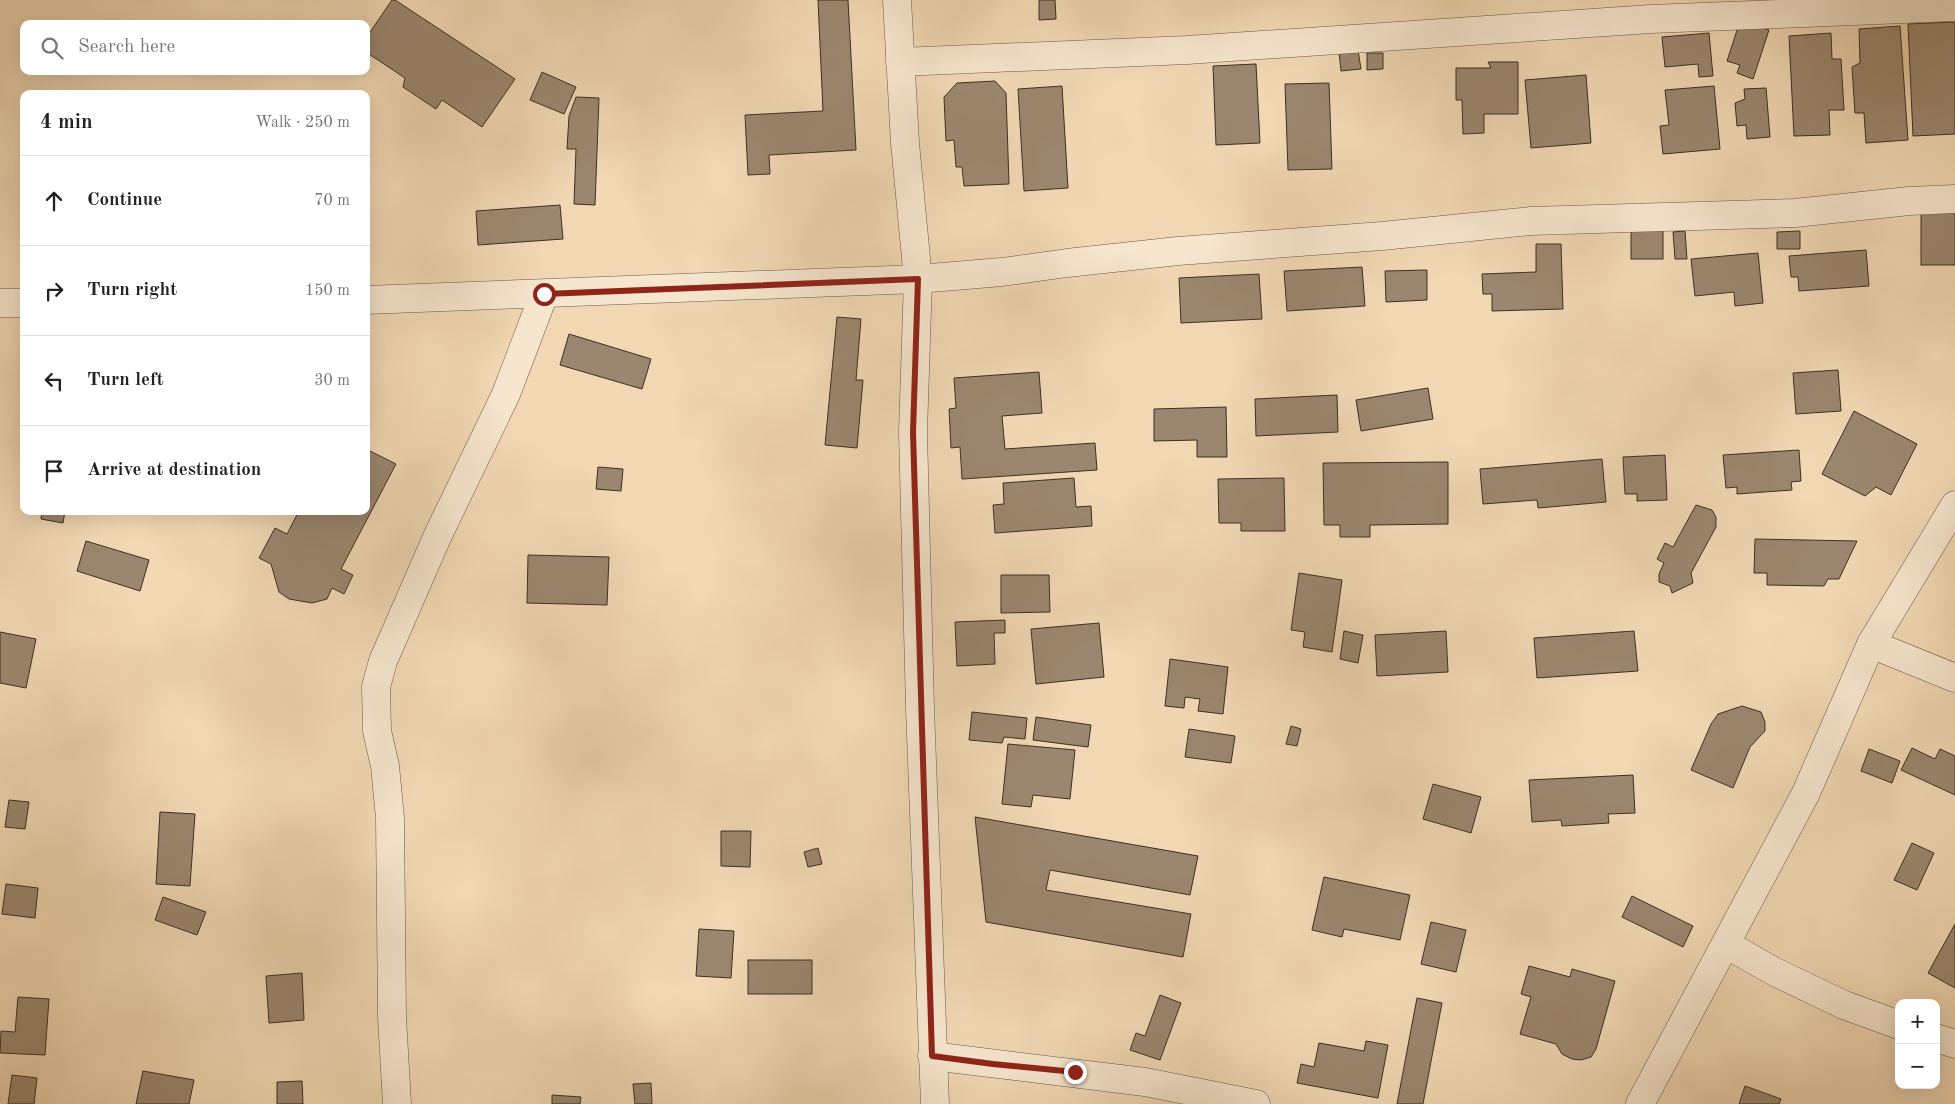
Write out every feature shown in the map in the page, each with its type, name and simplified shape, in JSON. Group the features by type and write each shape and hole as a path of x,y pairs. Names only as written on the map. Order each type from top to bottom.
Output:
{"street":[{"path":"897,0 905,142 918,279 913,432 935,1104"},
{"path":"900,62 1188,50 1650,10 1955,7"},
{"path":"370,300 918,279 1002,272 1067,262 1178,251 1382,236 1531,221 1795,213 1909,201 1955,199"},
{"path":"397,1104 391,1008 390,818 385,766 377,730 376,688 383,662 438,535 506,394 544,294"},
{"path":"0,303 20,303"},
{"path":"1640,1104 1806,793 1871,644 1955,505"},
{"path":"1871,644 1955,678"},
{"path":"1726,944 1775,972 1844,1005 1895,1024"},
{"path":"1940,1039 1955,1044"},
{"path":"932,1056 1145,1082 1256,1104"}],"building":[{"path":"392,0 395,0 515,79 482,127 442,100 436,109 403,87 405,78 370,55 370,32"},
{"path":"818,0 848,0 856,150 769,155 770,174 748,175 745,115 823,111"},
{"path":"1039,0 1055,0 1056,19 1039,20"},
{"path":"1740,21 1769,30 1753,79 1737,73 1740,65 1727,61"},
{"path":"1955,22 1955,134 1913,136 1908,24"},
{"path":"1900,26 1908,140 1866,143 1864,113 1855,113 1852,67 1860,63 1859,29"},
{"path":"1709,33 1713,76 1699,77 1698,64 1665,67 1662,37"},
{"path":"1831,33 1832,59 1841,59 1844,110 1829,110 1830,135 1794,136 1789,36"},
{"path":"1358,50 1361,69 1341,71 1339,52"},
{"path":"1367,53 1383,53 1383,69 1367,70"},
{"path":"1488,62 1518,62 1518,114 1484,114 1484,133 1463,134 1462,100 1456,100 1456,68 1491,68"},
{"path":"1256,64 1260,143 1216,145 1213,66"},
{"path":"542,72 576,87 564,114 530,100"},
{"path":"1586,75 1591,143 1531,148 1525,80"},
{"path":"995,81 1006,93 1009,184 964,186 962,167 956,167 954,140 946,141 944,97 957,83"},
{"path":"1329,83 1332,169 1288,170 1285,84"},
{"path":"1062,86 1068,188 1024,191 1018,89"},
{"path":"1714,86 1720,149 1663,154 1660,126 1669,125 1665,90"},
{"path":"1766,88 1770,137 1747,139 1746,125 1737,126 1735,103 1745,99 1744,89"},
{"path":"576,97 599,98 595,205 574,204 576,149 567,149 569,116"},
{"path":"560,205 563,239 478,245 476,211"},
{"path":"1921,209 1955,209 1955,265 1921,265"},
{"path":"1631,230 1663,230 1663,259 1631,259"},
{"path":"1685,231 1687,259 1675,259 1673,232"},
{"path":"1800,231 1800,249 1777,249 1777,232"},
{"path":"1536,244 1561,244 1563,309 1492,311 1492,294 1483,294 1482,274 1536,272"},
{"path":"1866,250 1869,286 1799,291 1798,277 1791,277 1789,256"},
{"path":"1758,253 1763,303 1735,306 1734,292 1695,296 1691,259"},
{"path":"1362,267 1365,306 1287,311 1284,271"},
{"path":"1427,270 1427,300 1386,302 1385,271"},
{"path":"1259,274 1262,319 1181,323 1179,278"},
{"path":"837,317 861,319 856,380 863,380 857,448 825,445"},
{"path":"569,334 651,359 642,389 560,365"},
{"path":"1838,370 1841,411 1796,414 1793,373"},
{"path":"1039,372 1042,413 1002,416 1005,449 1095,443 1097,470 962,479 960,447 951,448 949,409 956,408 954,378"},
{"path":"1428,388 1433,419 1361,431 1356,400"},
{"path":"1337,395 1338,432 1256,436 1255,399"},
{"path":"1226,407 1227,457 1197,457 1197,440 1154,441 1154,409"},
{"path":"1854,411 1917,444 1891,495 1876,487 1865,496 1822,474"},
{"path":"1799,450 1801,481 1791,482 1792,490 1737,494 1737,487 1726,488 1723,455"},
{"path":"370,451 396,464 370,514"},
{"path":"1665,455 1667,500 1637,501 1637,494 1625,494 1623,457"},
{"path":"1602,459 1606,502 1538,508 1537,500 1483,504 1480,469"},
{"path":"1448,462 1448,524 1370,525 1370,537 1340,537 1340,525 1324,525 1323,463"},
{"path":"598,467 623,469 621,491 596,489"},
{"path":"1074,478 1076,507 1091,506 1092,526 995,533 993,505 1004,504 1003,483"},
{"path":"1284,478 1285,531 1241,531 1241,523 1219,523 1218,479"},
{"path":"1696,505 1712,510 1716,517 1716,527 1691,573 1693,583 1672,593 1670,586 1659,582 1659,574 1664,563 1657,559 1665,543 1673,547"},
{"path":"42,515 64,515 63,523 41,519"},
{"path":"297,515 369,515 341,569 353,575 344,594 332,588 327,599 312,603 289,599 279,592 271,564 259,558 275,528 287,534"},
{"path":"1755,539 1857,541 1839,579 1828,579 1824,586 1767,585 1767,573 1754,573"},
{"path":"86,541 149,560 140,591 77,571"},
{"path":"528,555 609,557 607,605 527,603"},
{"path":"1299,573 1342,580 1332,652 1303,647 1305,632 1291,630"},
{"path":"1001,575 1049,575 1050,612 1001,613"},
{"path":"1005,620 1005,633 994,633 995,664 957,666 955,622"},
{"path":"1099,623 1104,677 1036,684 1031,629"},
{"path":"1344,631 1363,635 1358,663 1340,659"},
{"path":"1446,631 1448,672 1377,676 1375,635"},
{"path":"1634,631 1638,671 1537,678 1534,638"},
{"path":"0,632 36,639 26,688 0,683"},
{"path":"1170,659 1228,667 1223,714 1198,711 1200,699 1185,697 1184,708 1165,706"},
{"path":"1742,706 1761,712 1765,722 1765,731 1750,747 1733,788 1691,770 1711,724 1718,714"},
{"path":"972,712 1027,718 1025,739 1004,737 1002,743 969,740"},
{"path":"1036,717 1091,725 1088,747 1033,740"},
{"path":"1291,726 1301,729 1297,746 1286,744"},
{"path":"1189,729 1235,736 1231,763 1185,757"},
{"path":"1008,744 1075,750 1070,799 1033,795 1031,807 1002,804"},
{"path":"1912,748 1935,759 1940,749 1955,756 1955,795 1901,770"},
{"path":"1869,749 1900,761 1892,783 1861,771"},
{"path":"1633,775 1635,813 1608,814 1609,823 1562,826 1561,820 1532,822 1529,780"},
{"path":"1433,784 1481,797 1471,833 1423,819"},
{"path":"9,800 29,802 25,829 5,827"},
{"path":"160,812 195,814 190,886 156,884"},
{"path":"975,817 1198,856 1190,895 1050,870 1046,890 1191,914 1183,957 986,922"},
{"path":"721,831 751,831 750,867 721,866"},
{"path":"1912,843 1934,853 1917,890 1894,880"},
{"path":"818,848 822,864 808,867 804,852"},
{"path":"1324,877 1410,895 1400,940 1344,929 1342,937 1312,930"},
{"path":"6,884 38,888 35,918 2,914"},
{"path":"1632,896 1693,926 1683,947 1622,917"},
{"path":"163,897 206,912 197,935 155,920"},
{"path":"1431,922 1466,930 1456,972 1421,964"},
{"path":"1955,924 1955,988 1928,973"},
{"path":"699,929 734,931 731,978 696,976"},
{"path":"748,960 812,960 812,994 748,994"},
{"path":"1529,966 1570,977 1572,969 1615,981 1596,1049 1591,1057 1581,1060 1572,1059 1562,1054 1556,1044 1520,1034 1531,997 1521,994"},
{"path":"302,973 304,1020 269,1023 266,976"},
{"path":"1160,995 1181,1003 1160,1060 1130,1050 1136,1033 1145,1036"},
{"path":"18,997 49,999 45,1055 0,1053 1,1031 15,1032"},
{"path":"1417,998 1442,1003 1423,1104 1397,1104"},
{"path":"1366,1041 1388,1045 1378,1098 1297,1083 1301,1064 1314,1067 1319,1043 1364,1051"},
{"path":"143,1071 194,1080 189,1104 136,1104"},
{"path":"12,1075 37,1078 34,1104 8,1104"},
{"path":"302,1081 303,1104 277,1104 277,1082"},
{"path":"651,1083 652,1104 635,1104 633,1084"},
{"path":"1745,1086 1781,1099 1779,1104 1739,1104"},
{"path":"552,1095 581,1097 580,1104 552,1104"}],"route":[{"path":"544,294 918,279 913,432 932,1056 1075,1072"}]}
